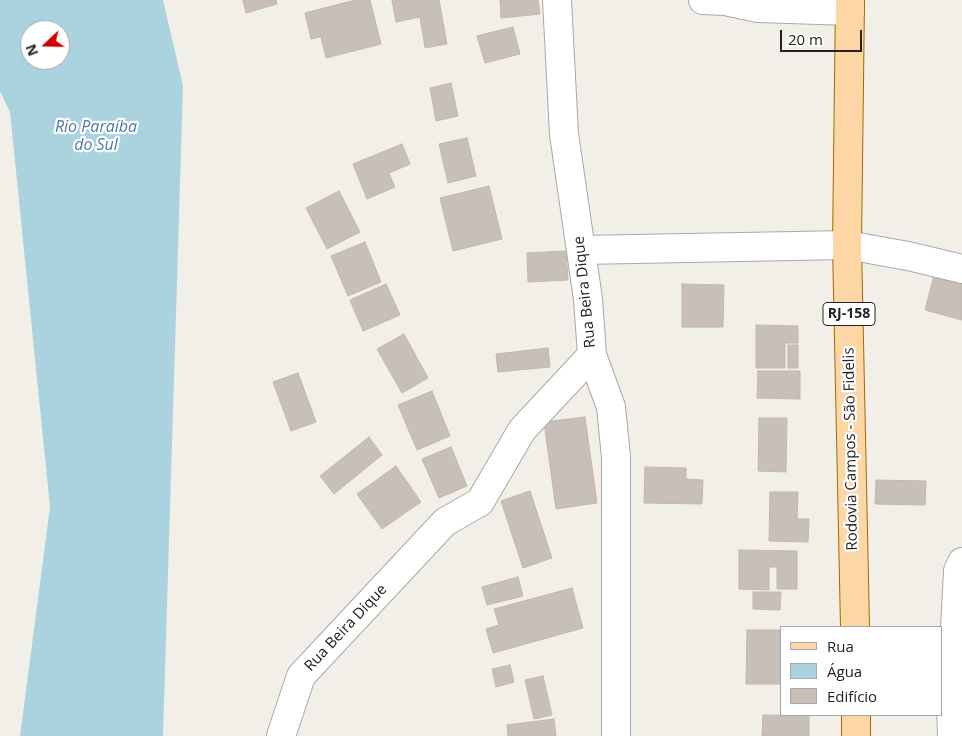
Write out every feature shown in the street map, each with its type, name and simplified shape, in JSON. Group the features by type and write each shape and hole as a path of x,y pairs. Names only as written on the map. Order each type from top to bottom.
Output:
{"main road":[{"name":"Rodovia Campos - São Fidelis","path":"850,5 847,245 855,626"},
{"path":"856,716 856,736"}],"street":[{"name":"Rua Beira Dique","path":"280,736 301,676 445,522 480,502 522,430 592,355 588,299 564,134 557,0"},
{"path":"703,0 758,8 850,5"},
{"path":"581,250 847,245 908,256 962,269"},
{"path":"592,355 611,407 616,457 616,736"},
{"path":"952,736 951,707 958,571 962,562"}],"water":[{"name":"Rio Paraíba do Sul","path":"0,0 163,0 183,86 163,736 20,736 50,507 10,112 0,91"}],"building":[{"path":"243,0 276,0 277,4 246,13"},
{"path":"355,0 370,0 381,44 326,58 321,37 311,39 305,13"},
{"path":"392,0 439,0 447,44 425,48 420,17 396,22"},
{"path":"500,0 538,0 540,14 501,18"},
{"path":"513,27 520,54 485,63 477,36"},
{"path":"451,83 458,116 436,121 430,88"},
{"path":"467,138 476,176 448,183 439,144"},
{"path":"402,144 410,164 389,173 395,187 367,199 353,164"},
{"path":"489,186 502,239 453,251 440,198"},
{"path":"339,191 360,232 327,249 306,208"},
{"path":"365,242 381,282 348,296 331,256"},
{"path":"566,251 568,280 528,282 527,253"},
{"path":"934,275 962,282 962,320 925,310"},
{"path":"386,284 400,315 363,331 350,300"},
{"path":"682,284 724,285 723,327 682,327"},
{"path":"756,325 798,326 798,343 785,343 785,368 756,368"},
{"path":"404,334 428,378 402,393 377,349"},
{"path":"788,345 798,345 798,368 788,368"},
{"path":"548,348 550,367 498,372 496,354"},
{"path":"758,371 800,371 800,399 757,398"},
{"path":"298,373 316,422 291,431 273,382"},
{"path":"432,391 450,436 417,450 398,405"},
{"path":"585,417 597,503 556,509 544,422"},
{"path":"759,418 787,418 786,472 758,471"},
{"path":"369,437 382,455 334,494 320,476"},
{"path":"451,447 467,486 439,498 422,459"},
{"path":"396,466 421,502 382,529 357,494"},
{"path":"645,467 686,468 686,479 703,480 702,504 644,503"},
{"path":"876,480 926,481 925,505 875,504"},
{"path":"530,491 552,558 523,568 501,501"},
{"path":"770,492 798,492 797,519 809,519 808,542 769,541"},
{"path":"739,550 797,551 797,589 777,589 777,567 769,567 769,590 739,589"},
{"path":"518,577 523,596 487,605 482,587"},
{"path":"572,588 583,628 493,653 486,629 499,625 494,609"},
{"path":"753,592 781,592 780,610 753,609"},
{"path":"747,630 780,630 780,684 746,684"},
{"path":"510,665 514,682 496,687 492,669"},
{"path":"543,676 552,715 534,719 525,680"},
{"path":"763,715 809,716 809,736 762,736"},
{"path":"554,719 556,736 508,736 507,725"}]}
